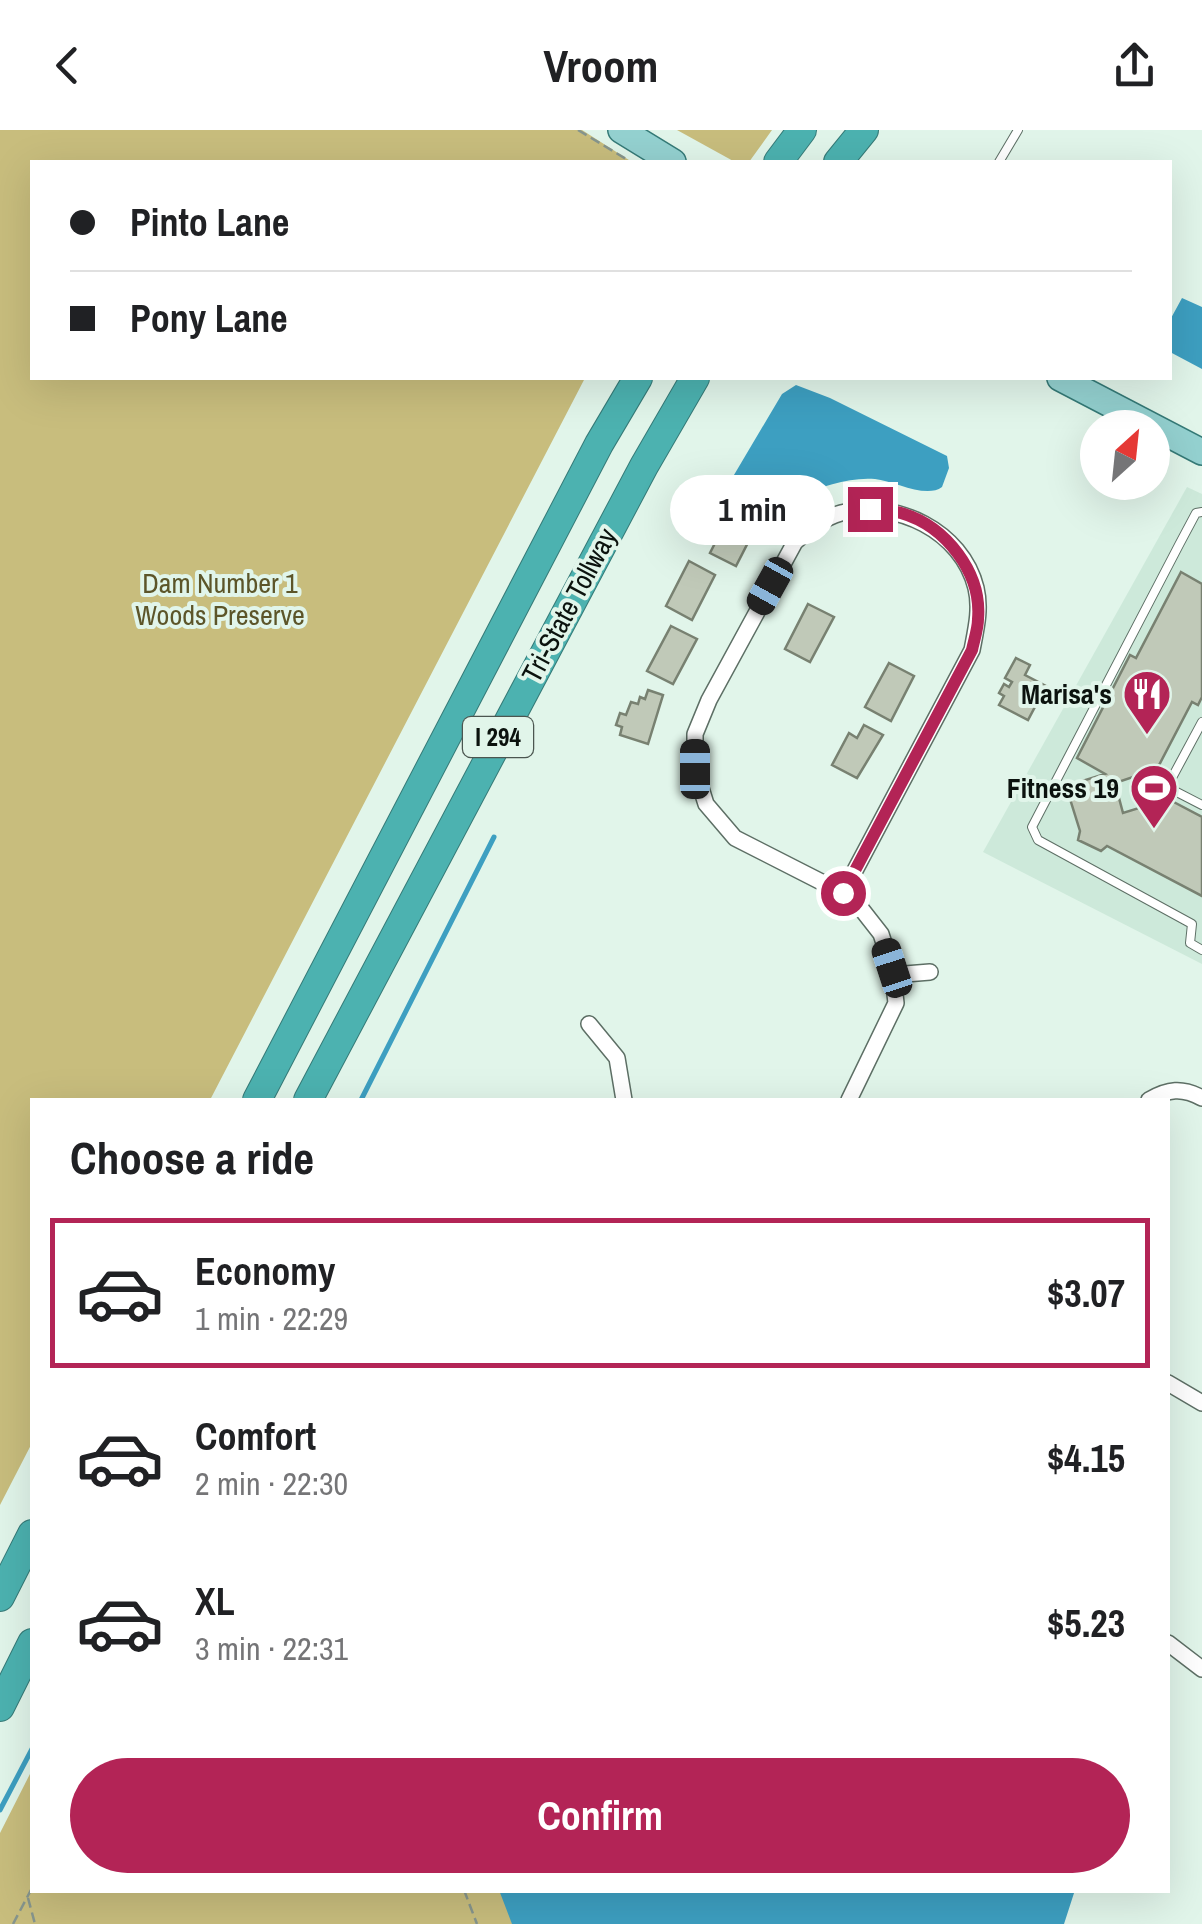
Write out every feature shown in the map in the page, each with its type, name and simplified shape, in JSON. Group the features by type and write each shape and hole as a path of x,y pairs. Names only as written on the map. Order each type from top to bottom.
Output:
{"highway":[{"path":"780,160 802,130"},
{"path":"840,160 864,130"},
{"name":"Tri-State Tollway","path":"259,1098 468,693 637,380"},
{"name":"Tri-State Tollway","path":"309,1098 644,466 694,380"},
{"path":"0,1597 30,1538"},
{"path":"0,1707 30,1647"}],"main road":[{"path":"621,130 670,160"},
{"path":"1064,380 1202,452"}],"street":[{"path":"843,893 972,650 978,619 976,588 960,554 935,530 902,513 870,509 839,514 815,525 795,542 695,734 695,769 706,804 735,838 843,893 881,934 896,1004 849,1098"},
{"path":"893,976 930,972"},
{"path":"588,1024 617,1058 624,1098"},
{"path":"1155,1074 1155,1096 1178,1089 1202,1098"},
{"path":"1170,1384 1202,1403"},
{"path":"1170,1645 1202,1670"}],"lane":[{"path":"999,160 1018,130"},
{"path":"1202,512 1196,513 1032,828 1038,840 1192,924 1190,943 1202,950"},
{"path":"1202,722 1167,787 1202,805"}],"path":[{"path":"578,130 628,160"},
{"path":"13,1924 30,1892"},
{"path":"465,1893 477,1924"},
{"path":"28,1897 35,1924"}],"shaded area":[{"path":"1187,487 1202,494 1202,964 983,852"}],"green space":[{"name":"Dam Number 1 Woods Preserve","path":"0,130 582,130 629,160 30,160 30,380 584,380 211,1098 30,1098 30,1447 0,1505"},
{"path":"677,130 772,130 750,160 731,160"},
{"path":"30,1774 30,1893 913,1893 977,1924 0,1924 0,1833"}],"water":[{"path":"1182,298 1202,307 1202,369 1172,353 1172,316"},
{"path":"796,385 947,456 949,468 942,487 927,491 875,479 856,479 817,489 777,512 755,505 731,480 782,394"},
{"path":"500,1893 1074,1893 1064,1924 512,1924"}],"building":[{"path":"733,508 759,521 736,566 710,553"},
{"path":"689,561 715,575 692,620 666,606"},
{"path":"1181,572 1202,584 1202,697 1198,705 1192,702 1157,769 1115,783 1123,813 1168,799 1202,817 1202,896 1107,846 1101,851 1078,840 1080,831 1066,786 1105,774 1077,758 1130,655 1136,658"},
{"path":"808,604 834,617 810,662 785,649"},
{"path":"671,626 697,639 673,684 647,671"},
{"path":"1016,658 1030,665 1025,675 1046,686 1028,720 999,705 1004,684 1009,687 1012,682 1005,678"},
{"path":"889,663 914,676 891,721 865,707"},
{"path":"648,690 663,695 648,744 620,735 622,727 616,725 620,713 626,715 631,702 638,704"},
{"path":"864,725 883,735 857,778 832,765 849,733 857,738"}],"waterway":[{"path":"362,1098 494,837"},
{"path":"0,1810 30,1753"}],"place":[{"name":"Marisa's","path":"1147,736"},
{"name":"Fitness 19","path":"1154,830"}],"route":[{"path":"843,893 972,650 978,619 976,588 960,554 935,530 902,513 870,509"}]}
